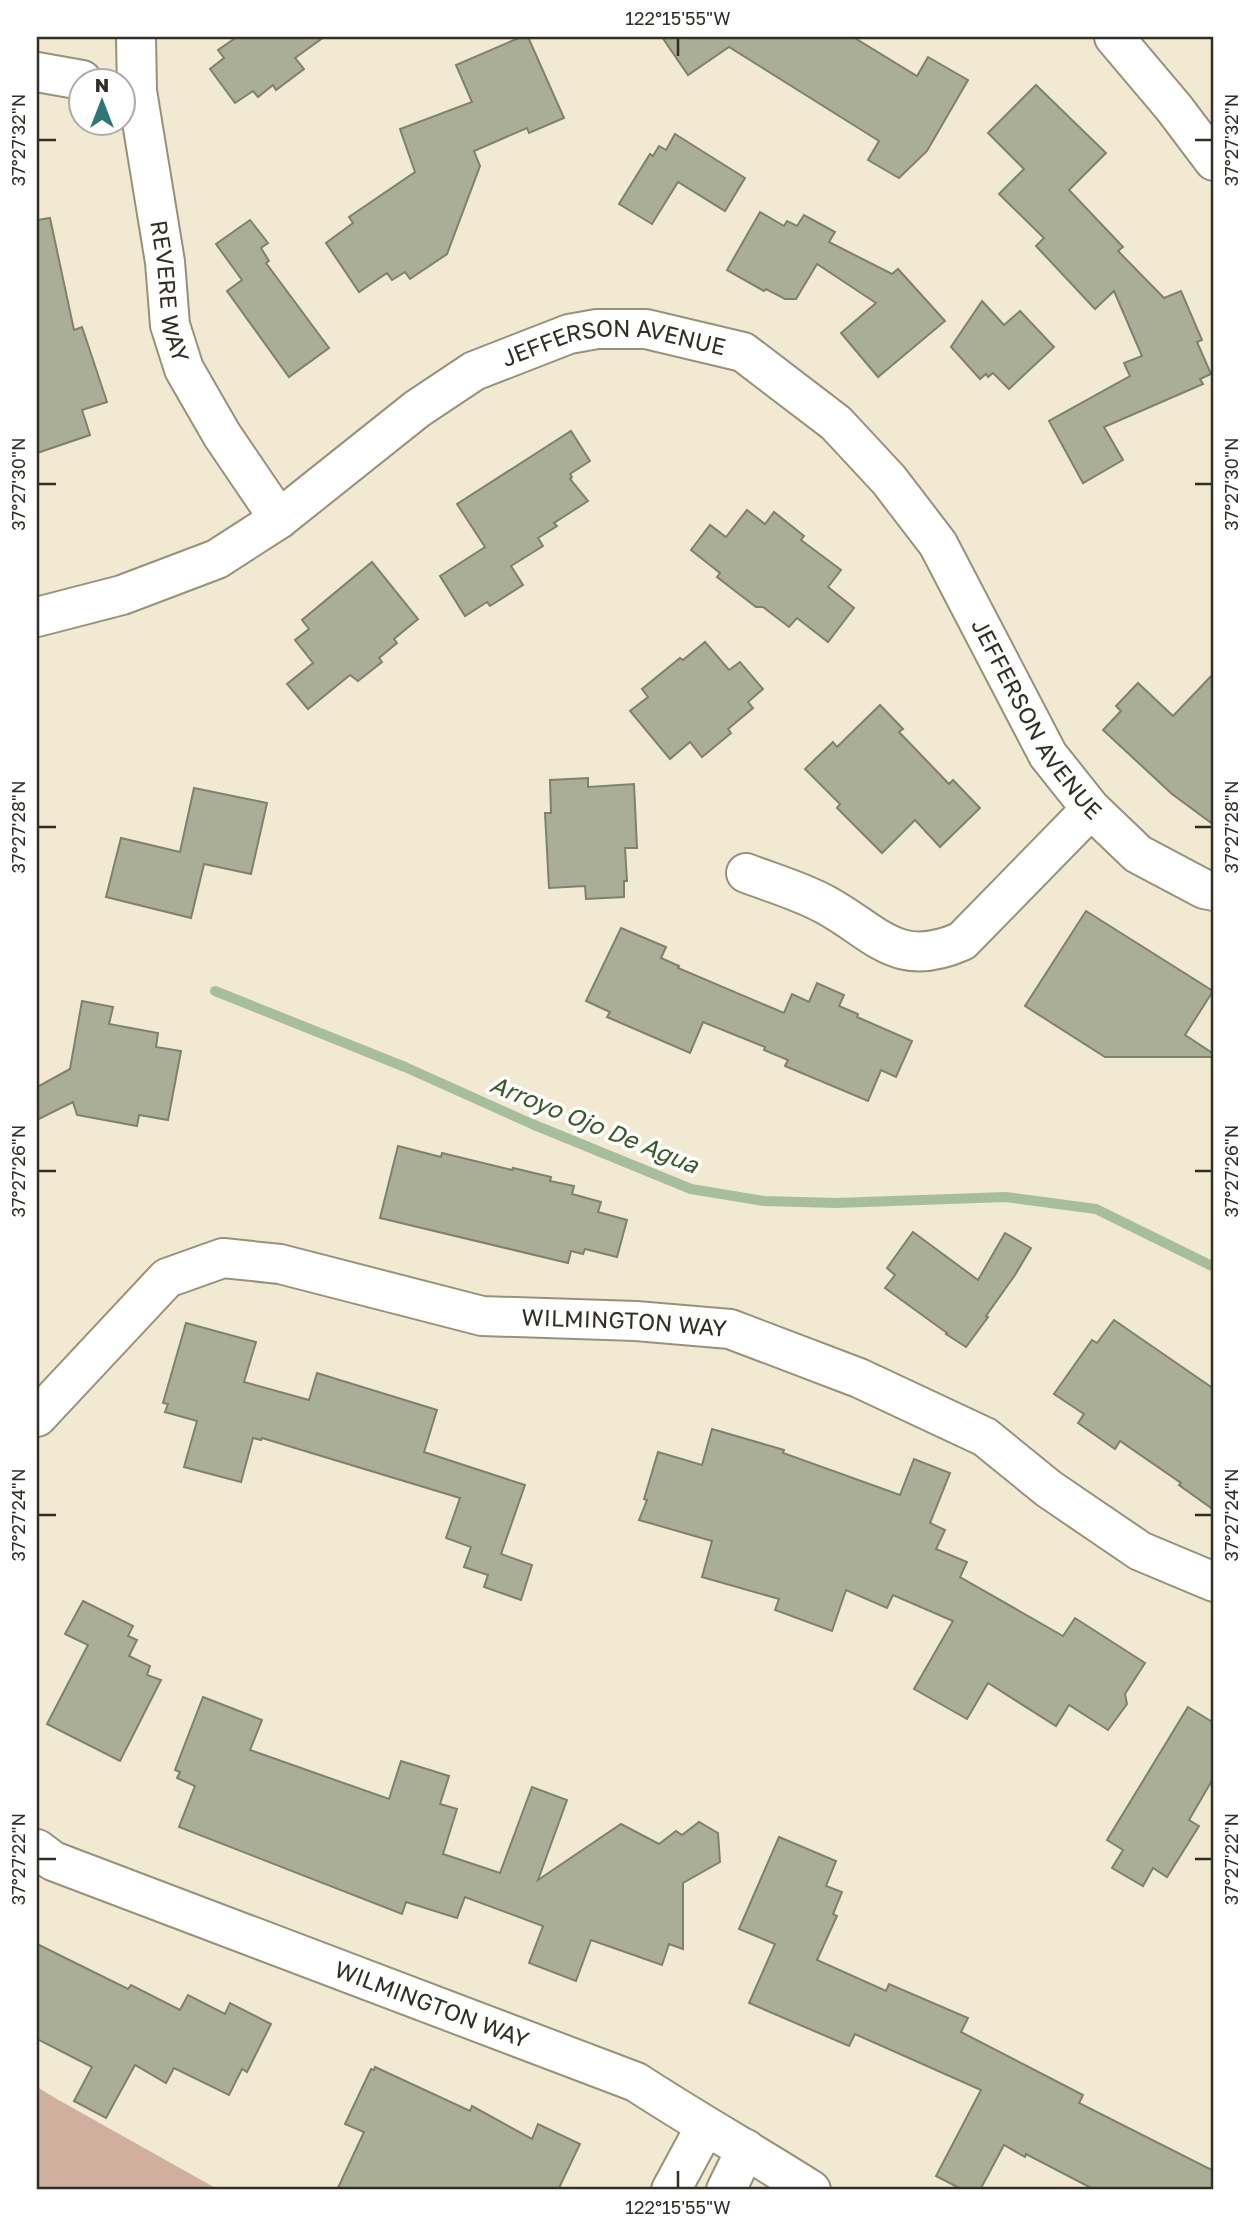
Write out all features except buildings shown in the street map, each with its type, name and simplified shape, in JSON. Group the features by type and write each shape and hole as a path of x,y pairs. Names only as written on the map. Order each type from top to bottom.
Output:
{"street":[{"name":"REVERE WAY","path":"133,66 136,37"},
{"path":"1114,37 1174,108 1214,161"},
{"path":"37,72 66,77"},
{"name":"REVERE WAY","path":"136,119 165,262 170,325 184,369 222,435 279,519"},
{"name":"JEFFERSON AVENUE","path":"37,617 122,595 217,559 279,519 418,409 474,371 569,334 597,329 646,329 743,352 836,423 889,480 938,544 1048,755 1091,809 1138,854 1204,889 1214,891"},
{"path":"746,873 825,904 878,941 917,953 942,950 962,941 1091,809"},
{"name":"WILMINGTON WAY","path":"37,1417 167,1278 223,1258 280,1264 482,1316 636,1321 730,1329 859,1378 985,1437 1049,1489 1140,1551 1214,1582"},
{"name":"WILMINGTON WAY","path":"37,1849 53,1861 636,2082 811,2190"},
{"path":"671,2190 705,2127"},
{"path":"726,2190 746,2148"}],"shaded area":[{"path":"37,2087 55,2098 219,2190 37,2190"}],"waterway":[{"name":"Arroyo Ojo De Agua","path":"215,991 405,1067 532,1124 691,1189 764,1201 836,1203 1006,1197 1096,1209 1214,1267"}]}
